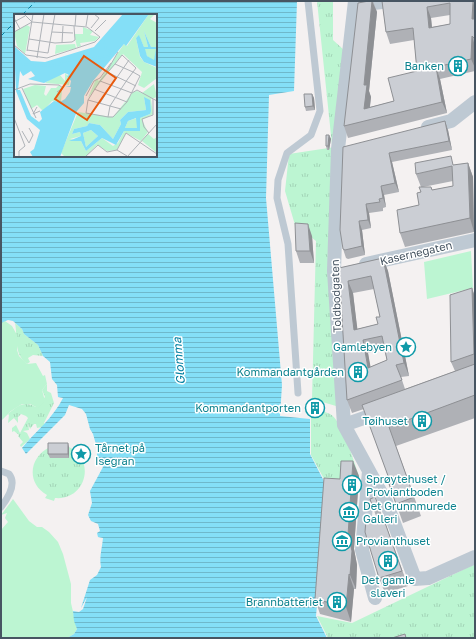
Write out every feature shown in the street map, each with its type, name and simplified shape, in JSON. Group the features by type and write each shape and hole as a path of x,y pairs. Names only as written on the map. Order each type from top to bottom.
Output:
{"street":[{"path":"352,2 391,1"},
{"name":"Toldbodgaten","path":"352,2 349,55 338,149 334,271 344,425 386,502 415,578 428,578 475,557"},
{"path":"414,130 452,121 475,102"},
{"path":"338,149 353,145"},
{"name":"Kasernegaten","path":"334,271 475,240"},
{"path":"344,425 395,406"},
{"path":"369,471 362,550 376,598"},
{"path":"364,527 394,522"}],"lane":[{"path":"298,393 288,244 277,198 278,180 287,153 311,135 320,111 308,1"},
{"path":"1,471 9,474 12,480 11,490 1,507"}],"green space":[{"path":"317,1 333,1 333,40 344,50 332,145"},
{"path":"335,147 336,406 312,399 316,241 295,225 285,191 289,154"},
{"path":"471,251 473,288 427,299 424,262"},
{"path":"5,321 12,326 17,335 17,350 19,356 27,364 36,363 43,376 45,375 47,384 42,390 45,401 38,408 30,404 22,404 11,411 1,421 1,323"},
{"path":"15,323 22,329 24,334 38,345 43,356 33,355 28,358 30,362 27,364 23,360 18,350"},
{"path":"47,384 47,391 51,393 54,403 44,423 45,424 42,427 37,428 36,424 34,424 30,429 28,423 29,430 23,431 27,433 30,439 21,447 20,445 23,442 18,436 19,435 14,431 12,432 12,428 16,425 20,433 28,418 21,414 18,417 18,423 14,418 8,423 8,414 18,406 24,404 36,407 45,397 42,390"},
{"path":"311,411 319,411 330,414 339,424 359,476 346,475 329,488 311,455"},
{"path":"50,447 50,458 69,458 69,447 78,453 83,461 85,470 84,479 80,487 74,493 65,497 55,498 54,501 45,498 47,495 40,490 33,477 34,463 43,451"},
{"path":"13,499 29,521 37,527 42,527 49,532 58,542 63,554 71,584 71,603 77,629 74,634 67,638 1,638 1,530 8,522 5,518 7,513 1,515"},
{"path":"475,564 475,638 328,638 317,616 352,623"}],"water":[{"name":"Glomma","path":"1,1 297,1 294,91 269,95 266,198 282,385 280,416 310,419 310,454 328,489 316,616 327,638 67,638 74,634 77,629 73,611 79,612 83,609 87,597 81,608 90,580 97,575 101,567 100,556 103,538 98,537 97,533 100,531 98,524 91,521 88,515 92,503 90,491 103,467 97,457 97,448 86,414 82,409 69,405 65,415 26,454 22,448 49,418 63,398 58,397 57,385 52,379 50,362 43,356 38,345 24,334 22,329 13,321 8,320 1,323"}],"building":[{"path":"372,1 364,85 367,85 364,109 394,101 388,78 417,71 413,28 386,32 382,1 475,1 473,2 472,19 475,19 475,39 472,36 471,59 436,67 442,102 344,126 358,3","holes":["450,3 450,24 429,28 427,7"]},
{"path":"304,94 312,94 313,106 305,107"},
{"path":"445,121 449,141 389,153 395,183 381,186 383,198 379,199 380,202 366,204 368,220 359,221 362,246 345,250 343,249 340,230 343,147"},
{"path":"326,135 329,135 328,146 326,146"},
{"path":"451,156 453,165 468,163 470,218 400,233 397,210 419,205 417,193 421,192 419,187 431,187 432,190 453,186 452,166 416,174 415,163"},
{"path":"295,223 308,224 310,251 296,251"},
{"path":"383,258 404,363 396,365 402,380 347,400 339,268","holes":["371,276 380,317 376,317 378,324 354,330 348,281","382,336 387,360 368,368 363,340"]},
{"path":"472,288 474,354 451,362 450,295"},
{"path":"475,364 475,395 389,427 414,497 396,504 389,484 391,484 362,405"},
{"path":"48,443 68,443 68,454 48,454"},
{"path":"341,461 353,461 348,535 352,551 346,607 315,599 324,478 340,479"},
{"path":"375,497 378,504 372,505 370,499"},
{"name":"Det gamle slaveri","path":"383,517 402,571 379,578 365,532 366,520"},
{"path":"405,634 406,638 392,638"}],"ferry route":[{"path":"23,14 36,1"},
{"path":"1,36 14,23"}],"place":[{"name":"Banken","path":"458,66"},
{"name":"Gamlebyen","path":"406,347"},
{"name":"Kommandantgården","path":"358,372"},
{"name":"Kommandantporten","path":"315,408"},
{"name":"Tøihuset","path":"422,421"},
{"name":"Tårnet på Isegran","path":"81,454"},
{"name":"Sprøytehuset / Proviantboden","path":"352,485"},
{"name":"Det Grunnmurede Galleri","path":"349,512"},
{"name":"Provianthuset","path":"342,541"},
{"name":"Det gamle slaveri","path":"388,561"},
{"name":"Brannbatteriet","path":"337,602"}]}
